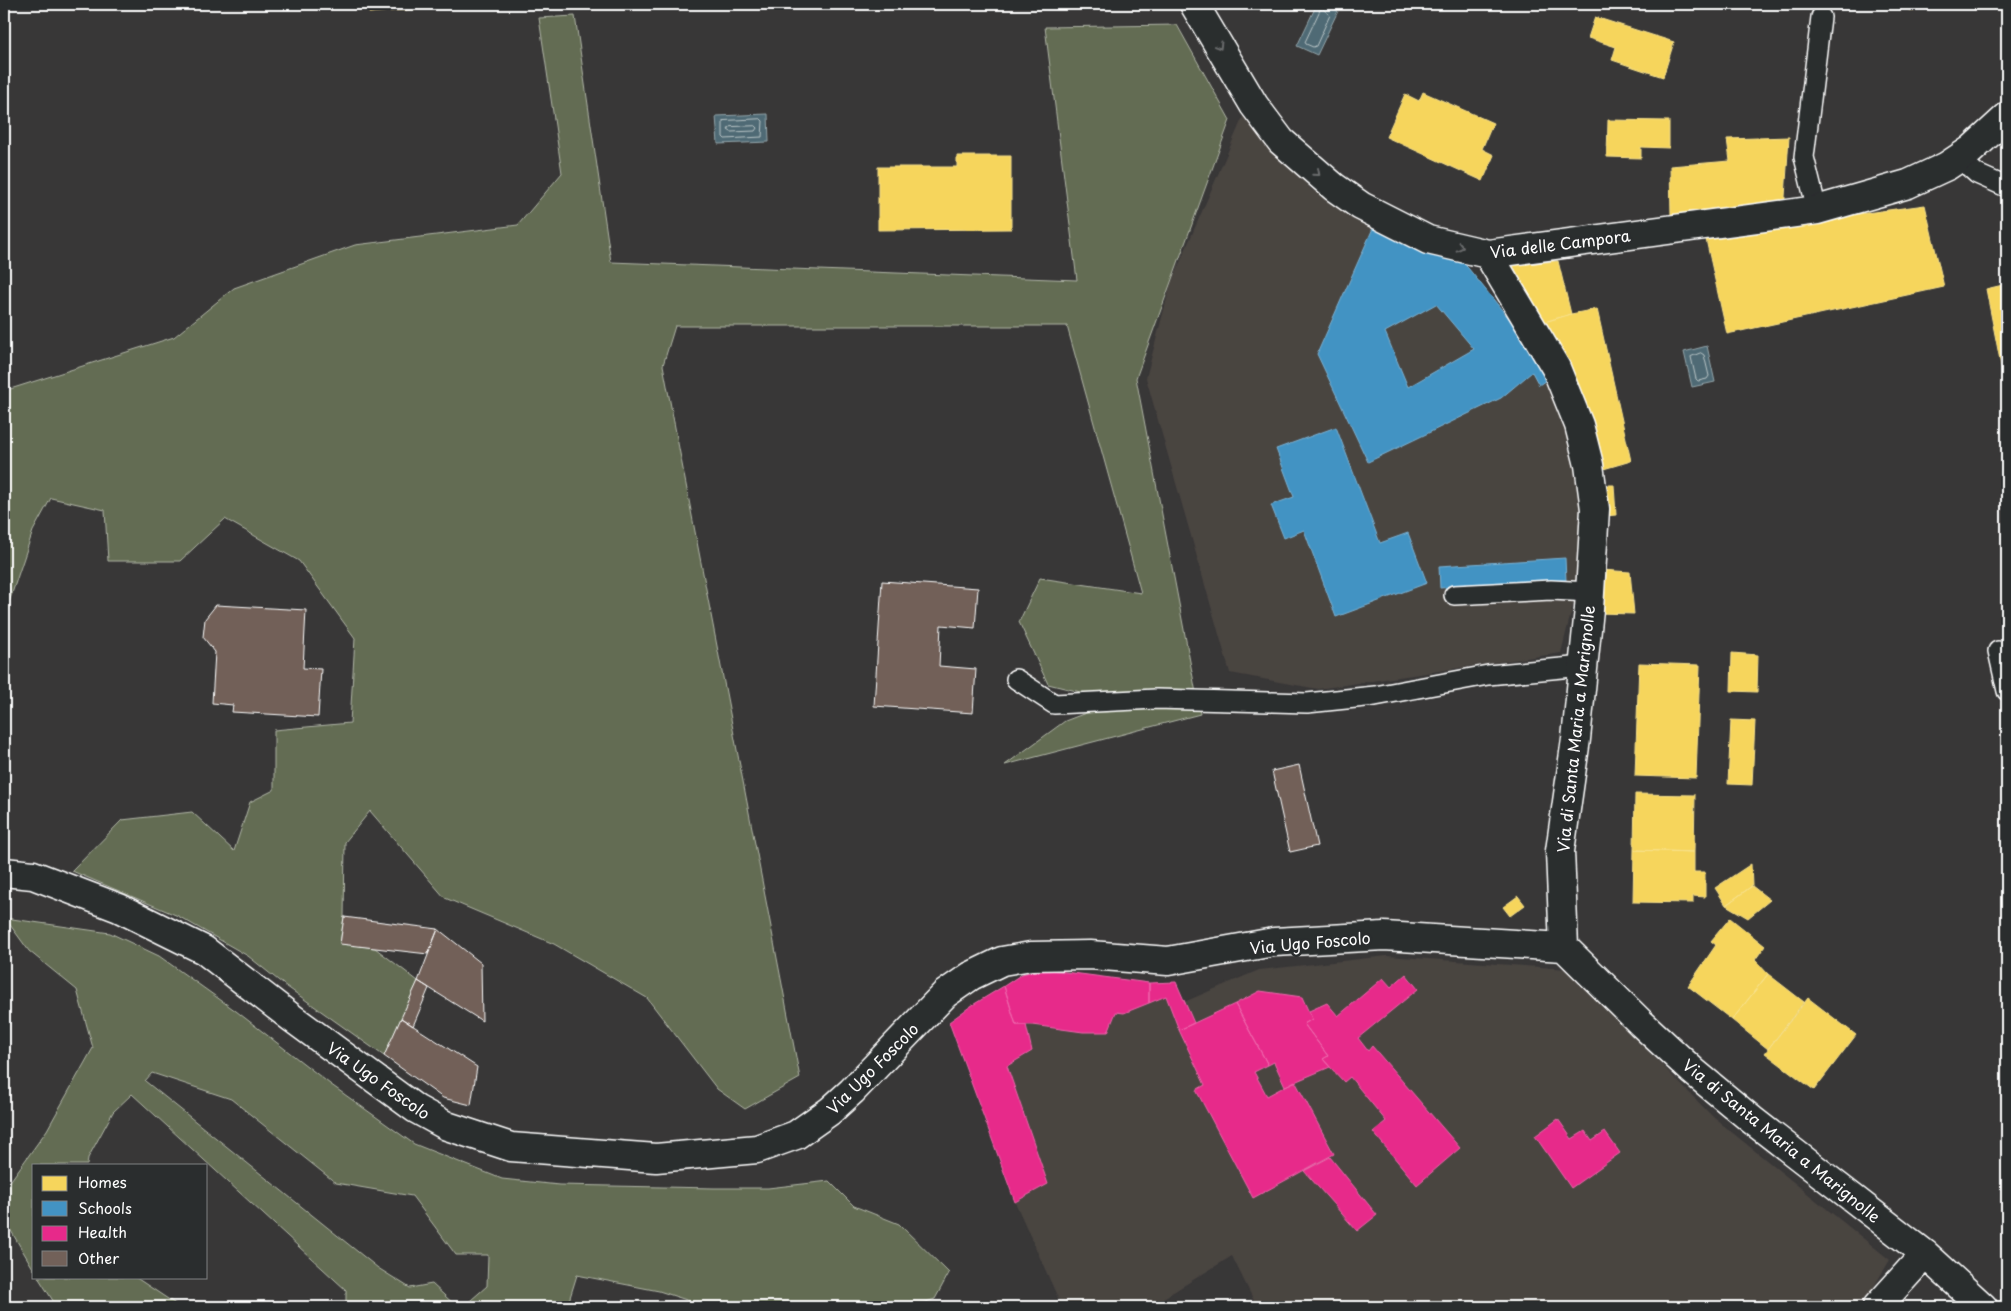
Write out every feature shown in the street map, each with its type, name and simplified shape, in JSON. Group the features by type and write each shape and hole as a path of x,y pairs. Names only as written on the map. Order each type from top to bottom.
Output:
{"street":[{"name":"Via delle Campora","path":"1194,4 1254,105 1270,127 1281,141 1334,187 1361,206 1428,240 1488,254 1817,210 1908,184 1947,166 1971,150 2007,117"},
{"name":"Via di Santa Maria a Marignolle","path":"1488,254 1556,368 1579,425 1589,465 1595,509 1590,592 1576,740 1560,851 1564,947 1694,1072 1752,1120 1925,1254 1982,1307"},
{"name":"Via Ugo Foscolo","path":"4,872 33,875 119,908 204,950 408,1104 447,1126 511,1148 656,1158 756,1149 796,1135 830,1111 852,1091 945,994 971,976 1002,961 1032,956 1090,955 1168,961 1274,942 1384,936 1564,947"},
{"path":"1877,1307 1925,1254"}],"lane":[{"path":"1817,210 1804,157 1821,17"},
{"path":"1959,158 1977,174 2007,186"},
{"path":"1454,595 1551,590 1590,592"},
{"path":"1998,651 2007,691"},
{"path":"1016,679 1054,704 1156,699 1307,703 1375,696 1488,676 1583,666"}],"shaded area":[{"path":"1245,112 1311,189 1374,226 1468,268 1544,362 1574,444 1585,508 1580,577 1561,653 1318,689 1230,673 1146,378 1171,283"},
{"path":"1387,956 1568,969 1713,1117 1890,1260 1868,1296 1850,1307 1257,1307 1232,1256 1149,1307 1062,1307 1015,1202 949,1022 1022,974 1042,969 1149,983 1176,982 1184,1002 1259,970"}],"green space":[{"path":"575,16 611,262 1077,280 1045,27 1177,25 1230,120 1136,378 1200,714 1005,765 1065,721 1117,701 1048,684 1019,622 1040,578 1141,593 1067,326 675,326 663,365 800,1078 745,1109 717,1089 647,998 554,944 445,898 370,811 345,842 344,917 340,943 375,948 418,981 384,1056 283,984 248,956 178,916 72,871 122,820 192,812 234,851 250,802 274,790 274,730 350,723 355,638 299,561 225,519 180,561 108,561 105,510 51,498 33,531 4,617 4,391 174,337 234,288 355,245 518,225 562,173 539,18"},
{"path":"5,918 110,933 159,956 236,1011 330,1084 414,1144 502,1179 559,1185 714,1188 768,1188 829,1181 854,1206 899,1224 949,1273 935,1299 911,1307 708,1307 659,1291 577,1275 567,1307 463,1307 487,1286 488,1255 456,1255 412,1196 336,1183 231,1099 152,1073 145,1081 378,1268 410,1288 432,1284 457,1307 346,1307 346,1290 132,1094 113,1112 88,1158 87,1164 32,1164 32,1267 7,1224 4,1214 4,1190 47,1130 93,1048 77,990 29,951"},
{"path":"39,1278 136,1278 180,1307 57,1307"}],"water":[{"path":"1317,4 1322,4 1338,11 1317,55 1297,46"},
{"path":"768,114 769,142 718,144 716,116"},
{"path":"1707,346 1715,382 1692,387 1684,352"}],"building: Homes":[{"path":"368,4 414,4 415,9 369,13"},
{"path":"1883,4 1916,4 1914,11"},
{"path":"1595,17 1674,42 1663,77 1612,60 1616,47 1588,38"},
{"path":"1423,92 1493,123 1482,149 1494,155 1483,181 1386,137 1405,94 1419,101"},
{"path":"1608,120 1669,121 1669,148 1641,147 1641,158 1607,157"},
{"path":"1789,137 1784,212 1671,216 1670,166 1730,161 1727,139"},
{"path":"957,156 1011,156 1011,229 878,230 878,167 957,167"},
{"path":"1925,205 1944,287 1727,334 1705,235"},
{"path":"1558,261 1571,314 1544,322 1513,265"},
{"path":"2007,284 2007,396 1986,289"},
{"path":"1597,309 1631,461 1600,470 1538,324 1571,314"},
{"path":"1604,485 1614,485 1616,515 1605,516"},
{"path":"1602,570 1630,572 1634,614 1596,613"},
{"path":"1732,653 1758,655 1757,692 1731,691"},
{"path":"1639,663 1700,665 1696,778 1635,776"},
{"path":"1731,720 1755,721 1752,785 1728,784"},
{"path":"1635,794 1695,795 1694,852 1634,850"},
{"path":"1634,850 1694,852 1694,872 1705,872 1705,897 1693,896 1693,903 1633,902"},
{"path":"1751,864 1752,886 1726,905 1715,888"},
{"path":"1752,886 1770,900 1748,918 1726,905"},
{"path":"1518,896 1525,905 1510,916 1503,907"},
{"path":"1730,918 1765,946 1755,960 1768,974 1732,1020 1688,986 1716,945 1711,941"},
{"path":"1768,974 1804,1002 1768,1049 1732,1020"},
{"path":"1808,998 1856,1035 1814,1090 1765,1053"}],"building: Schools":[{"path":"1374,226 1451,251 1468,268 1544,362 1552,376 1539,385 1532,372 1501,398 1368,462 1317,354","holes":["1436,304 1474,349 1408,387 1385,332"]},
{"path":"1336,427 1380,543 1408,533 1427,583 1336,617 1304,530 1284,538 1271,505 1294,497 1276,449"},
{"path":"1565,558 1566,580 1440,588 1439,566"}],"building: Health":[{"path":"1042,969 1149,983 1149,1003 1124,1013 1116,1012 1108,1032 1083,1032 1032,1025 1016,1025 1004,986 1022,974"},
{"path":"1406,974 1418,989 1358,1038 1368,1051 1372,1046 1460,1148 1417,1185 1373,1132 1386,1121 1350,1077 1344,1082 1323,1059 1328,1056 1304,1024 1312,1019 1309,1011 1327,1003 1338,1016 1383,978 1391,987"},
{"path":"1176,982 1194,1023 1179,1030 1166,996 1149,1003 1149,983"},
{"path":"1004,986 1016,1025 1026,1025 1032,1051 1007,1066 1048,1184 1015,1202 949,1022"},
{"path":"1260,991 1302,997 1312,1019 1304,1024 1328,1056 1323,1059 1330,1067 1285,1086 1274,1062 1268,1065 1235,1004"},
{"path":"1235,1004 1268,1065 1254,1072 1267,1096 1295,1081 1334,1154 1253,1198 1196,1090 1205,1085 1179,1030"},
{"path":"1558,1119 1572,1139 1585,1131 1592,1141 1605,1132 1620,1153 1571,1188 1535,1136"},
{"path":"1330,1157 1377,1215 1357,1231 1304,1171"}],"building: Other":[{"path":"882,581 978,588 975,628 941,625 939,666 976,669 973,713 874,706"},
{"path":"216,605 306,610 303,668 321,669 318,717 232,712 233,705 212,703 215,652 203,637 205,619"},
{"path":"1299,765 1317,846 1290,852 1272,771"},
{"path":"344,917 438,929 428,954 340,944"},
{"path":"438,929 481,963 482,1021 418,981"},
{"path":"418,981 429,988 413,1026 401,1018"},
{"path":"401,1018 477,1067 471,1105 443,1098 384,1056"}]}
